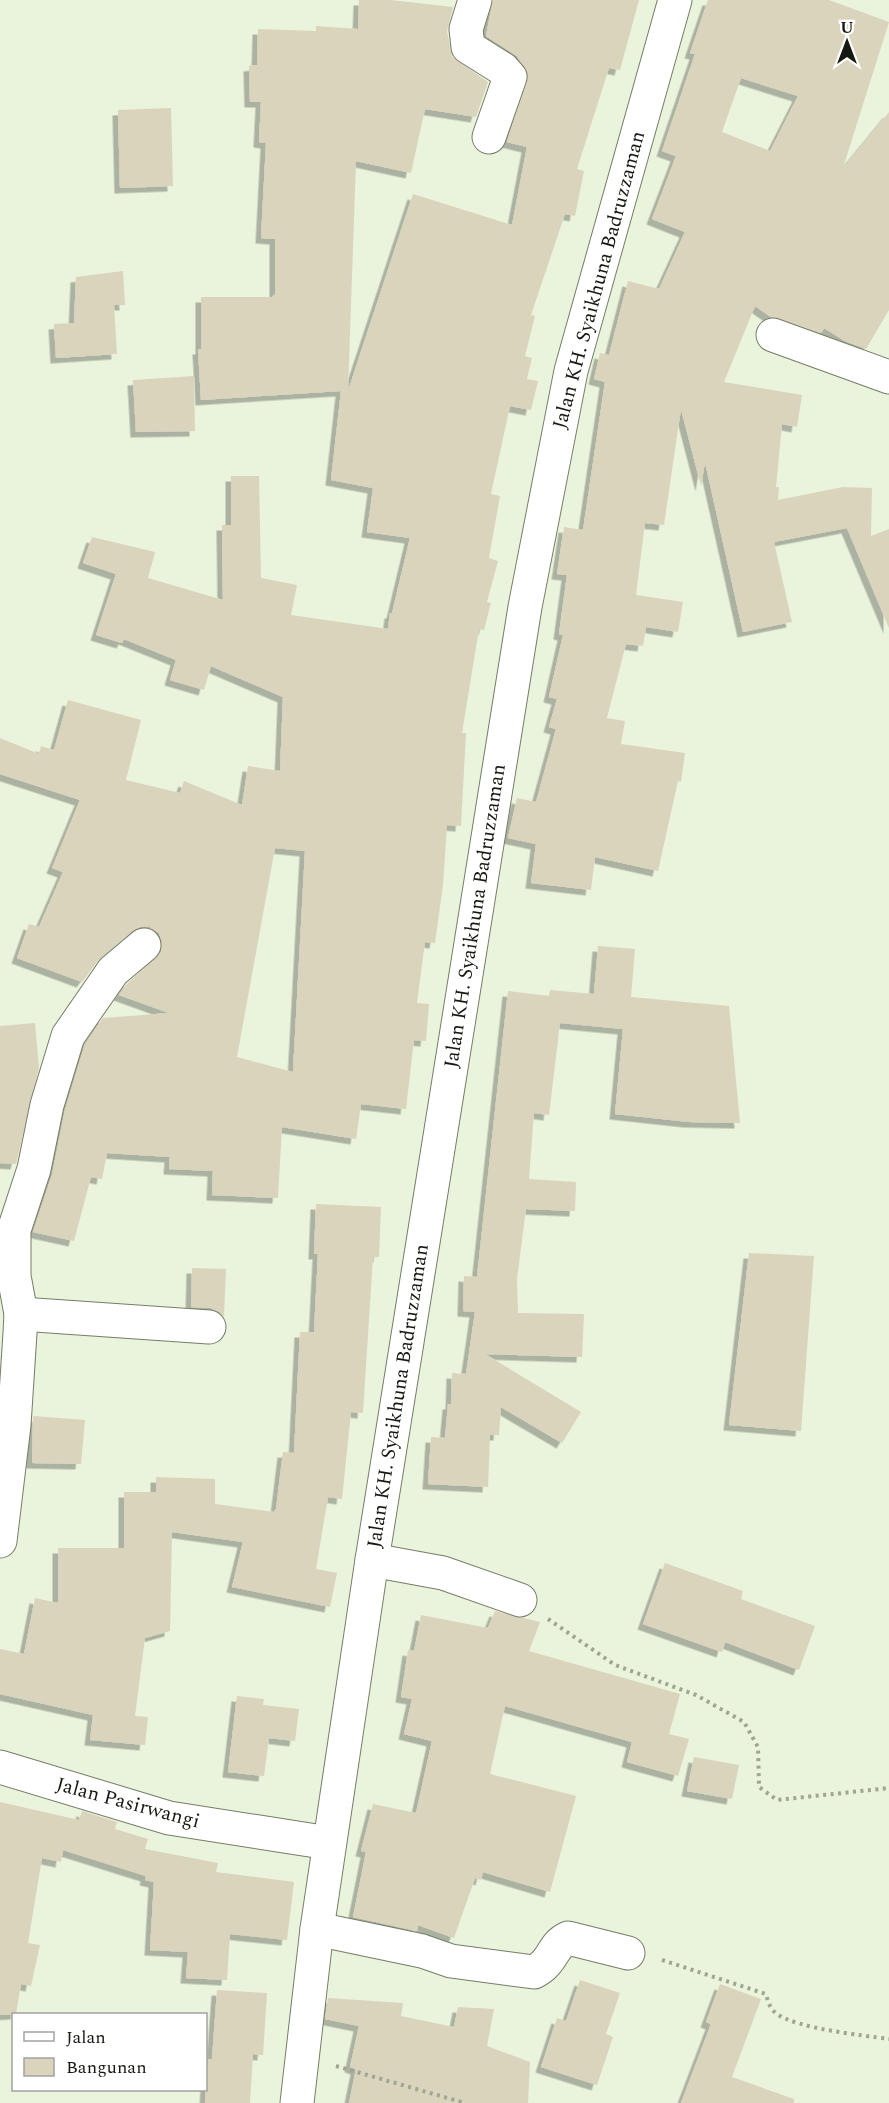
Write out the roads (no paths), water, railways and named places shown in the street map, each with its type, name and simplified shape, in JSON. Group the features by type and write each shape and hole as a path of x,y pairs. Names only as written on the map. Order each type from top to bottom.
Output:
{"main road":[{"path":"475,0 466,29 468,47 502,69 510,77 489,137"},
{"name":"Jalan KH. Syaikhuna Badruzzaman","path":"297,2103 317,1929 372,1560 525,607 571,371 675,0"},
{"path":"773,335 889,377"},
{"path":"0,1541 14,1425 21,1314 14,1276 12,1241 34,1169 47,1105 68,1036 112,971 144,945"},
{"path":"21,1314 209,1327"},
{"path":"372,1560 443,1573 520,1600"},
{"name":"Jalan Pasirwangi","path":"0,1767 169,1818 329,1843"},
{"path":"317,1929 422,1951 451,1961 534,1972 547,1966 561,1941 568,1938 628,1953"}]}
